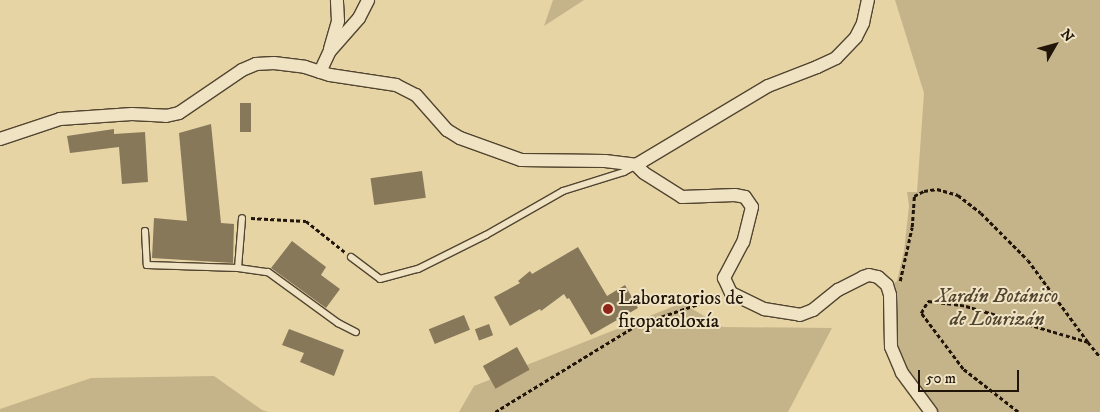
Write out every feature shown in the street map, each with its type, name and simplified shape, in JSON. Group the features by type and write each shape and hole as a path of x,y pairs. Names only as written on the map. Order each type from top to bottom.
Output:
{"street":[{"path":"320,72 330,51 338,20 337,0"},
{"path":"330,51 359,18 368,0"},
{"path":"0,139 60,119 132,114 166,116 179,113 242,70 256,64 274,63 305,67 320,72 396,85 416,95 447,130 460,138 521,160 605,161 636,165 768,86 836,58 856,37 863,22 868,0"},
{"path":"636,165 644,174 682,197 735,195 745,197 752,206 743,242 724,278 731,293 764,310 800,316 813,310 838,290 863,277 869,275 878,277 887,285 890,295 891,347 902,373 931,412"}],"lane":[{"path":"351,257 380,279 418,269 486,235 563,191 624,172 636,165"},
{"path":"238,268 242,218"},
{"path":"145,231 146,265 238,268 268,272 338,324 356,332"}],"path":[{"path":"899,284 912,227 914,196 924,191 937,189 958,195 981,213 1028,260 1100,357"},
{"path":"242,218 306,221 351,257"},
{"path":"495,412 637,325 731,293"},
{"path":"1018,412 963,369 921,313 928,301 966,306 1088,342"}],"green space":[{"path":"553,0 584,0 544,26"},
{"name":"Xardín Botánico de Lourizán","path":"895,0 1100,0 1100,412 935,412 922,396 892,345 891,285 897,281 904,251 909,206 907,192 917,192 924,93"},
{"path":"682,303 723,327 832,328 788,412 459,412 474,386"},
{"path":"214,376 262,410 268,412 0,412 0,409 91,378"}],"building":[{"path":"240,103 251,103 251,132 240,132"},
{"path":"211,124 221,223 234,224 233,263 152,258 154,218 187,221 179,133"},
{"path":"114,129 114,134 145,132 148,182 122,184 119,147 70,153 67,136"},
{"path":"422,171 426,198 374,205 371,178"},
{"path":"292,241 326,267 321,275 340,289 326,308 271,268"},
{"path":"578,247 607,296 625,285 638,308 591,335 569,298 567,299 564,294 541,311 540,309 510,326 494,297 520,283 518,281 530,271 532,274"},
{"path":"464,315 470,330 435,344 429,329"},
{"path":"489,324 493,335 479,340 475,329"},
{"path":"289,329 344,350 334,376 300,362 304,353 282,345"},
{"path":"517,347 530,370 495,389 483,366"}],"place":[{"name":"Laboratorios de fitopatoloxía","path":"608,309"}]}
